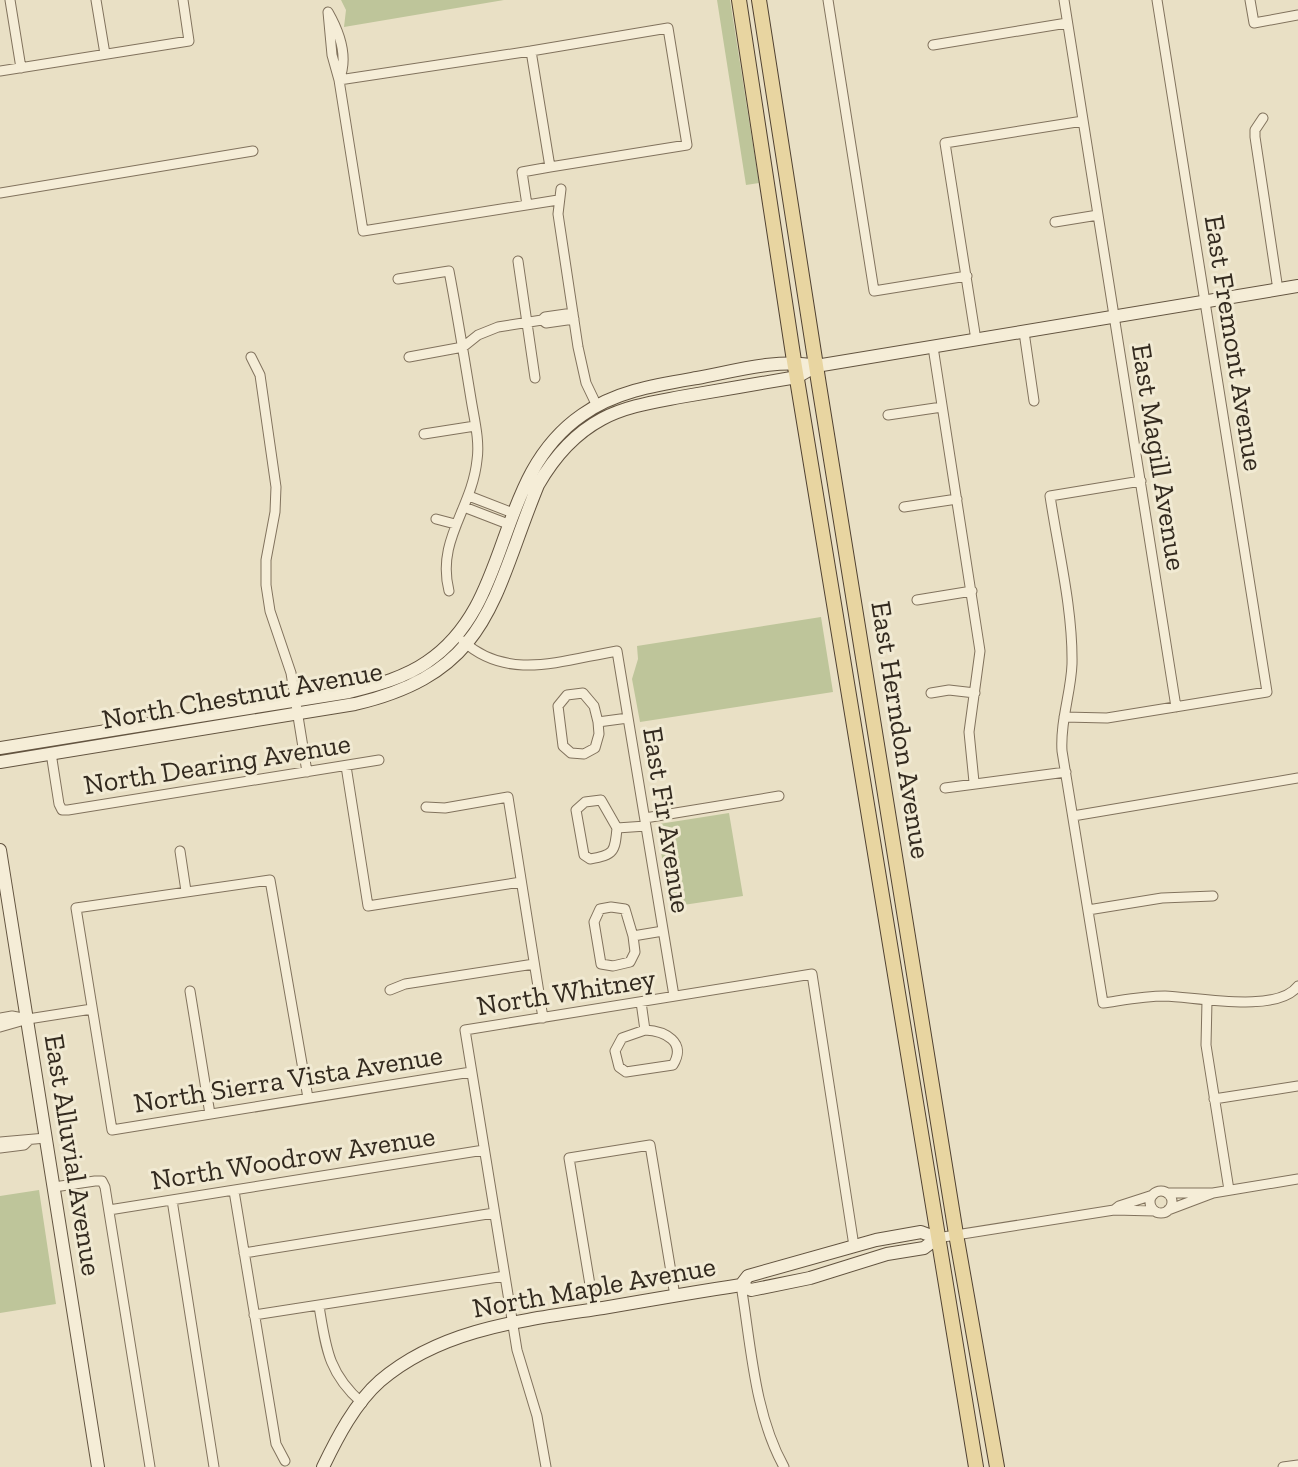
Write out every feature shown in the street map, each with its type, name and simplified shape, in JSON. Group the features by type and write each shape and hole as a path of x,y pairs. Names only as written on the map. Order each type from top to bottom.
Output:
{"main road":[{"name":"East Herndon Avenue","path":"739,0 794,361 976,1467"},
{"name":"East Herndon Avenue","path":"759,0 956,1234 997,1467"},
{"name":"North Chestnut Avenue","path":"0,748 297,707 355,704 392,695 440,670 467,645 496,597 538,485 562,450 599,420 640,405 797,377 816,366 1298,286"},
{"name":"North Chestnut Avenue","path":"0,762 297,707 395,678 430,660 457,636 475,611 529,475 554,440 572,422 620,395 646,387 794,361 816,366"},
{"path":"599,420 604,410 641,395 646,387"},
{"path":"530,505 546,459 565,438 593,416 597,406"},
{"name":"East Alluvial Avenue","path":"0,850 98,1467"},
{"name":"North Maple Avenue","path":"741,1285 748,1276 854,1246 921,1232 937,1238"},
{"name":"North Maple Avenue","path":"323,1467 342,1431 378,1383 405,1362 462,1335 512,1323 741,1285 751,1290 887,1254 924,1248 937,1238"},
{"path":"793,1281 850,1255 855,1251 854,1246"}],"street":[{"path":"10,0 21,68"},
{"path":"96,0 105,54"},
{"path":"0,71 189,41 183,0"},
{"path":"322,0 339,32 341,43 345,67 339,80 363,231 527,205 560,194 582,370 597,406"},
{"path":"828,0 874,291 967,276"},
{"name":"East Magill Avenue","path":"1064,0 1176,707"},
{"name":"East Fremont Avenue","path":"1157,0 1267,692 1176,707"},
{"path":"1250,0 1254,23 1298,15"},
{"path":"933,45 1067,23"},
{"path":"339,80 668,28 687,145 522,172 527,205"},
{"path":"531,51 550,167"},
{"path":"1263,118 1255,130 1255,137 1278,290"},
{"path":"976,340 945,143 1083,121"},
{"path":"0,193 253,151"},
{"path":"1055,222 1098,215"},
{"path":"518,261 535,378"},
{"path":"398,279 449,271 463,347 478,459 469,496 447,548 445,566 449,591"},
{"path":"409,357 463,347 478,335 498,327 542,320 546,323 574,316"},
{"path":"1024,332 1034,401"},
{"path":"933,347 980,651 969,732 974,782"},
{"path":"251,357 260,375 276,487 275,512 266,560 266,585 270,611 291,673 307,772"},
{"path":"888,415 942,407"},
{"path":"424,434 475,426"},
{"path":"1141,481 1050,496 1072,646 1071,680 1062,742 1103,1003 1167,996 1237,1003 1286,996 1296,989"},
{"path":"469,496 510,518"},
{"path":"904,507 957,499"},
{"path":"464,507 510,518"},
{"path":"436,519 455,524"},
{"path":"917,600 972,591"},
{"path":"457,636 467,645"},
{"name":"East Fir Avenue","path":"467,645 490,660 517,665 617,651 674,996"},
{"path":"931,693 949,690 975,693"},
{"path":"583,693 594,706 598,722 595,748 584,754 571,753 563,746 558,706 561,699 583,693"},
{"path":"1064,717 1092,719 1176,707"},
{"path":"598,722 628,718"},
{"name":"North Dearing Avenue","path":"51,753 62,810 379,760"},
{"path":"346,766 368,906 521,882"},
{"path":"945,788 1066,772"},
{"path":"1073,816 1298,778"},
{"path":"617,828 779,796"},
{"path":"426,807 445,808 508,797 543,1018"},
{"path":"601,800 617,828 615,848 607,856 590,859 584,855 576,810 585,802 601,800"},
{"path":"180,851 186,891"},
{"path":"0,1027 28,1019 92,1009 76,908 270,880 308,1098"},
{"path":"1088,910 1162,898 1213,896"},
{"path":"600,909 625,909 633,936 635,952 630,962 613,966 601,964 594,922 600,909"},
{"path":"633,936 663,931"},
{"path":"390,990 405,984 534,964"},
{"name":"North Whitney","path":"471,1072 465,1030 812,974 854,1246"},
{"path":"190,991 210,1114"},
{"path":"1207,1001 1205,1037 1229,1190"},
{"path":"641,1002 645,1030"},
{"name":"North Sierra Vista Avenue","path":"92,1009 112,1130 471,1072"},
{"path":"0,1018 12,1016 28,1019"},
{"path":"645,1030 671,1035 678,1056 673,1065 626,1072 619,1067 615,1051 622,1038 645,1030"},
{"path":"471,1072 517,1350 537,1416 546,1467"},
{"path":"1214,1099 1298,1086"},
{"path":"0,1145 24,1145 29,1140 46,1138"},
{"path":"594,1309 569,1158 650,1145 675,1296"},
{"name":"North Woodrow Avenue","path":"109,1210 484,1150"},
{"name":"North Maple Avenue","path":"937,1238 1114,1210 1162,1213 1213,1193 1298,1179"},
{"path":"54,1187 102,1181 150,1467"},
{"path":"234,1191 276,1444 285,1461"},
{"name":"North Maple Avenue","path":"1114,1210 1158,1192 1213,1193"},
{"path":"1167,1193 1172,1202 1168,1210"},
{"path":"1153,1195 1151,1205 1155,1211"},
{"path":"172,1200 214,1467"},
{"path":"244,1253 494,1213"},
{"path":"254,1315 505,1276"},
{"path":"741,1285 763,1417 784,1467"},
{"path":"319,1306 332,1369 362,1403"}],"green space":[{"path":"341,0 504,0 344,27 346,10"},
{"path":"717,0 730,0 759,183 746,185"},
{"path":"821,617 833,692 640,722 632,679 638,659 637,646"},
{"path":"729,813 743,896 670,907 657,827 659,824"},
{"path":"39,1190 56,1304 0,1313 0,1196"}]}
